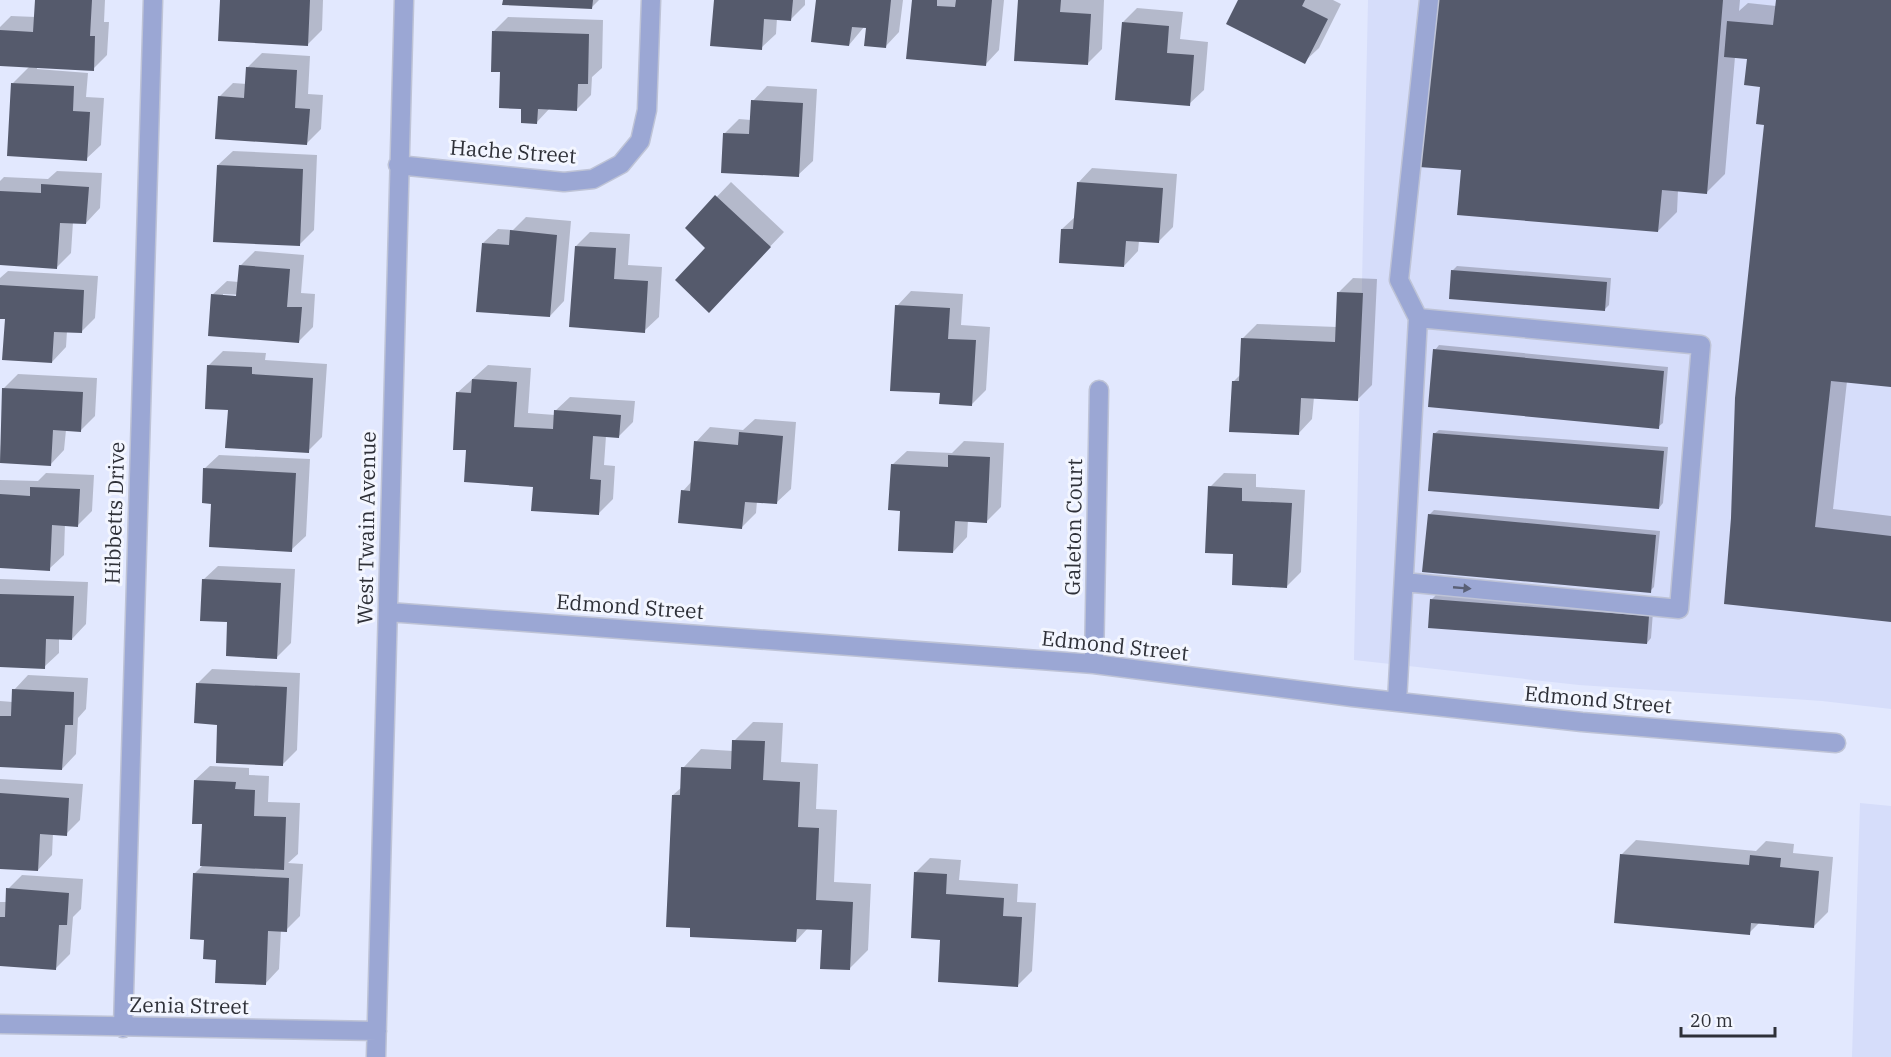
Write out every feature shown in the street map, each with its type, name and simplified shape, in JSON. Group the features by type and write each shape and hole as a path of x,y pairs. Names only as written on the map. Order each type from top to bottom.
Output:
{"street":[{"name":"Hibbetts Drive","path":"123,1028 153,0"},
{"name":"West Twain Avenue","path":"376,1057 404,0"},
{"name":"Hache Street","path":"399,165 564,182 592,179 621,164 640,141 648,110 651,0"},
{"path":"1397,702 1418,318 1399,280 1429,0"},
{"path":"1404,582 1679,609 1701,345 1418,318"},
{"name":"Galeton Court","path":"1094,664 1099,390"},
{"name":"Edmond Street","path":"388,612 1094,664 1397,702 1582,722 1836,743"},
{"name":"Zenia Street","path":"0,1024 377,1031"}],"shaded area":[{"path":"1368,0 1891,0 1891,709 1822,701 1579,685 1354,660"},
{"path":"1860,803 1891,806 1891,1057 1852,1057"}],"building":[{"path":"35,0 92,0 90,36 95,36 94,71 0,66 0,30 33,32"},
{"path":"220,0 310,0 308,46 218,41"},
{"path":"503,0 593,0 592,9 502,5"},
{"path":"714,0 793,0 791,21 764,19 762,50 710,46"},
{"path":"816,0 891,0 886,48 864,46 866,28 852,27 849,46 811,42"},
{"path":"912,0 937,0 937,6 955,7 956,0 992,0 986,66 906,59"},
{"path":"1018,0 1061,0 1060,12 1091,14 1088,65 1014,61"},
{"path":"1238,0 1305,0 1302,6 1328,19 1305,64 1226,24"},
{"path":"1433,0 1723,0 1707,194 1662,190 1658,232 1457,215 1461,170 1419,167"},
{"path":"1776,0 1891,0 1891,387 1831,381 1815,527 1891,536 1891,622 1724,604 1731,518 1735,398 1764,125 1756,124 1760,87 1744,85 1747,59 1724,57 1727,21 1773,25"},
{"path":"1122,22 1169,26 1167,53 1194,55 1190,106 1115,100"},
{"path":"492,31 589,34 588,84 578,84 577,111 538,109 537,124 521,123 521,109 499,108 500,72 491,72"},
{"path":"246,67 297,70 295,108 310,109 307,145 215,139 218,96 244,98"},
{"path":"11,83 74,86 73,111 90,112 87,161 7,156"},
{"path":"751,100 803,103 799,177 721,173 723,133 749,134"},
{"path":"217,165 303,169 300,246 213,242"},
{"path":"1077,182 1163,188 1159,243 1126,241 1124,267 1059,263 1061,229 1073,229"},
{"path":"41,184 89,187 86,224 60,223 57,269 0,265 0,191 41,193"},
{"path":"715,195 771,247 709,313 675,280 705,248 685,228"},
{"path":"510,230 557,235 550,317 476,312 482,243 509,245"},
{"path":"575,246 616,248 614,279 648,281 645,333 569,327"},
{"path":"239,265 290,269 287,307 302,307 299,343 208,336 211,294 236,296"},
{"path":"1451,270 1607,282 1605,311 1449,299"},
{"path":"0,285 84,290 82,333 54,332 52,363 2,360 5,319 0,319"},
{"path":"1337,292 1363,293 1358,401 1301,398 1299,435 1229,432 1232,381 1239,381 1241,338 1335,342"},
{"path":"895,305 950,308 948,339 976,340 972,406 939,404 940,393 890,391"},
{"path":"1433,349 1664,371 1659,429 1428,407"},
{"path":"207,365 252,367 252,374 313,378 309,453 225,448 228,410 205,409"},
{"path":"472,379 517,382 514,427 553,429 554,410 621,415 619,438 593,436 590,479 601,480 599,515 531,511 533,487 464,482 466,450 453,450 456,392 471,393"},
{"path":"2,388 83,392 81,432 53,430 51,466 0,463"},
{"path":"739,432 783,436 777,504 745,502 742,529 678,523 681,490 690,491 694,441 738,445"},
{"path":"1433,433 1664,451 1659,509 1428,491"},
{"path":"948,455 990,457 987,523 955,521 953,553 898,551 900,511 888,510 891,464 948,467"},
{"path":"203,468 296,473 292,552 209,547 211,504 202,503"},
{"path":"1208,486 1242,488 1242,501 1292,503 1287,588 1232,585 1233,554 1205,553"},
{"path":"30,487 80,489 78,527 52,525 50,571 0,568 0,494 30,496"},
{"path":"1428,514 1656,535 1651,593 1422,572"},
{"path":"202,579 281,583 277,659 226,656 227,622 200,621"},
{"path":"0,594 74,596 72,640 46,639 45,669 0,667"},
{"path":"1430,599 1649,616 1647,644 1428,628"},
{"path":"196,683 287,687 283,766 216,763 217,725 194,723"},
{"path":"12,689 74,692 73,725 65,725 62,770 0,767 0,716 11,716"},
{"path":"732,740 765,741 763,780 800,782 798,827 819,828 816,900 853,902 850,970 820,969 822,930 797,929 796,942 690,937 690,928 666,927 672,795 680,795 681,767 731,769"},
{"path":"194,780 236,782 235,789 255,790 254,816 286,817 284,870 200,866 202,824 192,824"},
{"path":"0,793 69,798 67,836 40,834 38,871 0,869"},
{"path":"1620,854 1749,865 1750,855 1781,858 1780,867 1819,871 1814,928 1751,923 1750,935 1614,923"},
{"path":"914,872 947,874 946,894 1004,898 1003,916 1022,917 1018,987 938,982 940,940 911,938"},
{"path":"193,873 289,878 287,932 268,931 266,985 215,983 216,960 203,959 204,940 190,939"},
{"path":"6,888 69,893 67,925 59,925 56,970 0,966 0,917 5,917"}]}
